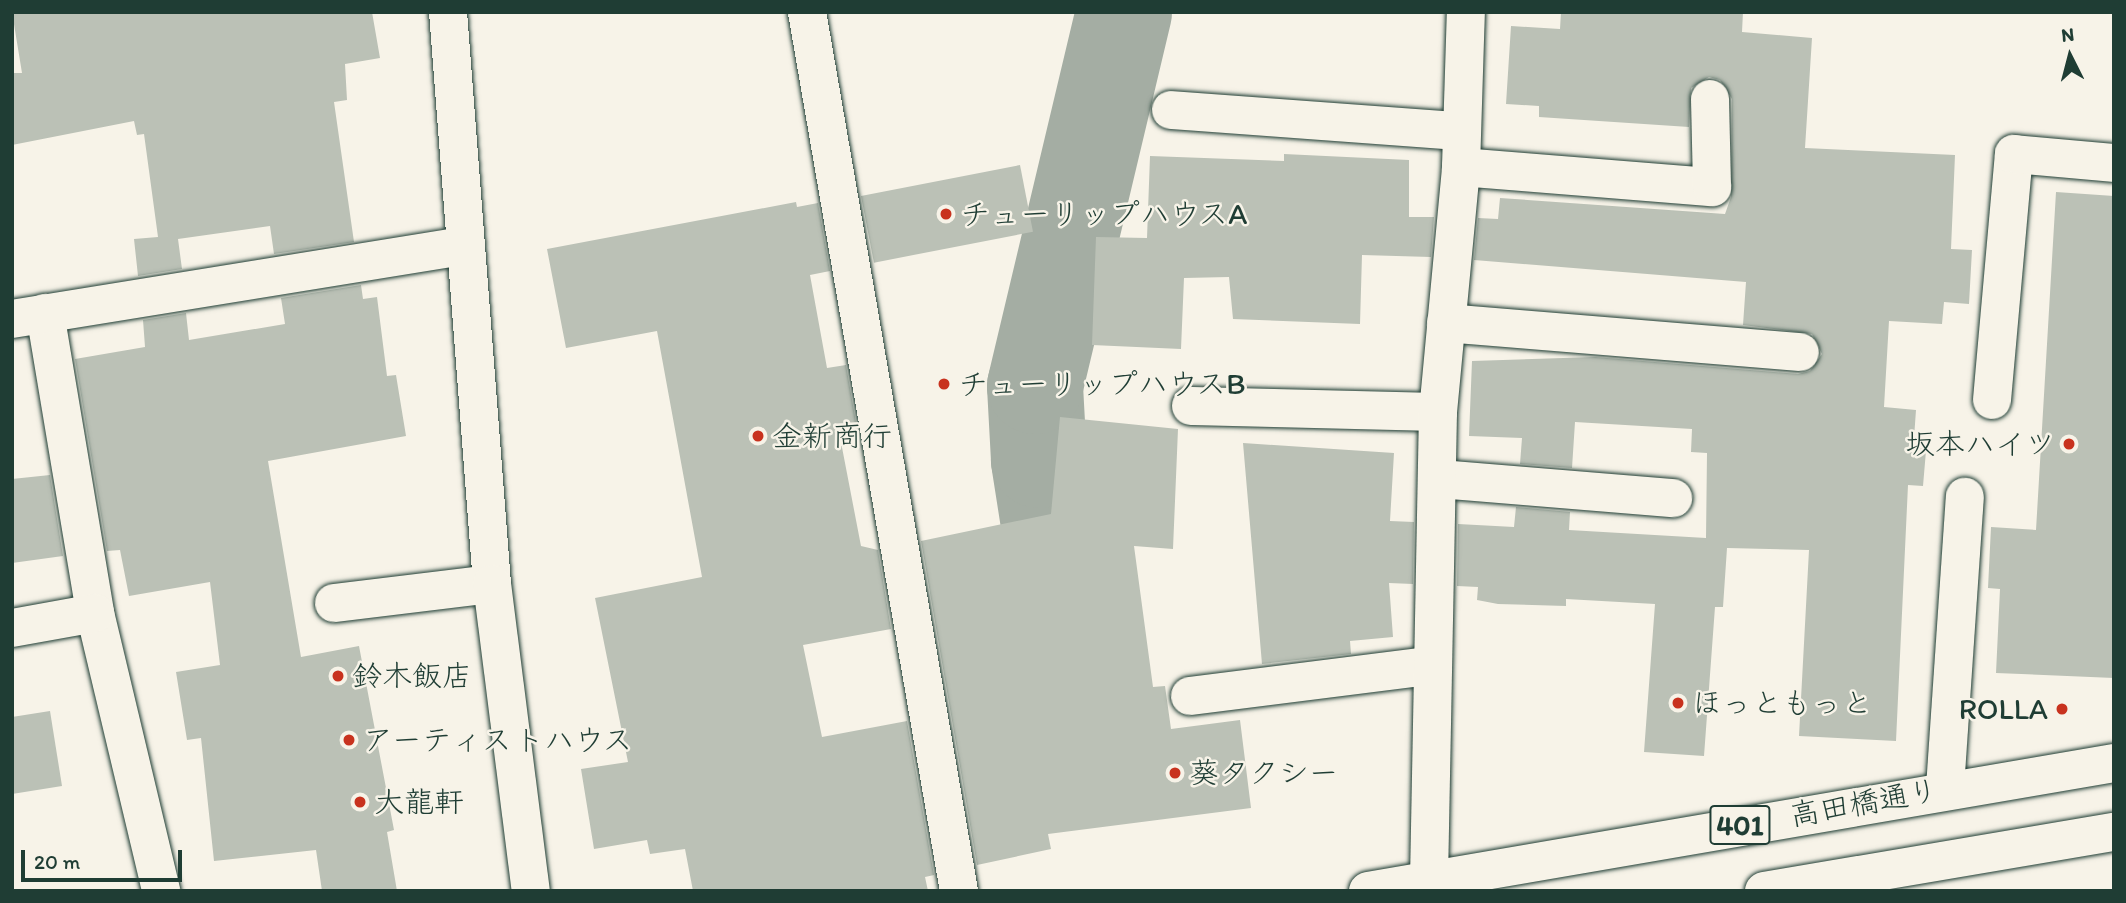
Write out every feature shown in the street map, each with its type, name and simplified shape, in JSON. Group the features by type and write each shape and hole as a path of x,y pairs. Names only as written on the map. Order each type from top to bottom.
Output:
{"main road":[{"path":"447,12 492,584 531,891"},
{"path":"807,12 959,891"},
{"path":"1429,880 1428,666 1440,479 1438,412 1460,149 1466,12"},
{"path":"1171,110 1460,149 1712,187 1710,99"},
{"path":"1992,400 2014,155 2114,163"},
{"path":"161,891 95,613 29,316 464,246"},
{"path":"1446,323 1800,352"},
{"path":"1191,406 1438,412"},
{"path":"1440,479 1673,498"},
{"path":"1945,788 1965,497"},
{"path":"334,603 492,584"},
{"path":"12,628 95,613"},
{"path":"1190,695 1428,666"},
{"name":"高田橋通り","path":"1368,891 1945,788 2114,763"},
{"name":"401","path":"1764,891 2114,832"}],"building":[{"path":"12,12 372,12 380,58 345,64 347,100 334,102 354,242 274,254 270,226 178,239 182,269 138,276 134,239 158,237 144,134 137,135 134,121 12,145 12,73 22,73"},
{"path":"1561,12 1743,12 1742,32 1812,38 1805,148 1955,155 1951,249 1972,250 1969,304 1944,302 1942,324 1889,321 1884,407 1916,410 1914,438 1927,439 1923,486 1908,485 1896,741 1799,736 1809,550 1727,548 1723,607 1715,607 1704,756 1644,752 1655,604 1566,599 1566,606 1498,604 1477,600 1478,587 1457,586 1458,524 1514,527 1516,507 1570,512 1569,530 1706,538 1707,453 1691,452 1692,429 1575,422 1572,468 1520,464 1522,438 1469,436 1472,361 1595,357 1798,374 1810,371 1822,354 1812,334 1743,325 1746,282 1474,260 1478,218 1498,219 1500,198 1725,214 1731,197 1732,99 1720,80 1709,77 1691,88 1689,127 1539,117 1539,106 1506,104 1511,26 1560,29"},
{"path":"1284,154 1409,160 1409,217 1434,217 1431,257 1362,255 1360,324 1233,319 1229,277 1184,278 1181,349 1092,345 1096,237 1147,238 1150,156 1284,161"},
{"name":"チューリップハウスA","path":"1020,165 1033,232 874,263 861,196"},
{"path":"2056,192 2114,196 2114,678 1996,673 2000,589 1988,588 1991,527 2036,530"},
{"path":"796,202 797,207 818,203 830,271 810,275 827,368 846,365 858,434 840,437 861,546 878,550 891,629 803,645 822,737 907,721 934,875 925,877 928,891 693,891 685,849 650,854 647,840 594,849 581,769 628,762 595,598 702,577 657,331 566,348 547,249"},
{"path":"361,285 363,299 377,297 387,376 396,375 406,436 268,461 301,657 359,646 394,830 387,832 397,891 322,891 316,850 214,861 201,738 187,740 176,672 220,665 210,582 129,596 120,550 107,551 75,359 145,347 143,320 186,313 189,340 285,324 281,298"},
{"path":"1060,417 1178,429 1173,549 1134,546 1153,687 1165,686 1171,729 1240,720 1251,808 1048,834 1051,849 977,865 921,541 1051,514"},
{"path":"1243,443 1394,453 1390,521 1414,522 1413,584 1389,583 1393,637 1350,641 1351,654 1262,664"},
{"path":"50,475 63,556 12,563 12,479"},
{"path":"50,711 62,786 12,794 12,717"}],"waterway":[{"path":"1068,646 1039,460 1035,386 1124,12"}],"place":[{"name":"チューリップハウスA","path":"946,214"},
{"name":"チューリップハウスB","path":"944,384"},
{"name":"金新商行","path":"758,436"},
{"name":"坂本ハイツ","path":"2069,444"},
{"name":"鈴木飯店","path":"338,676"},
{"name":"ほっともっと","path":"1678,703"},
{"name":"ROLLA","path":"2062,709"},
{"name":"アーティストハウス","path":"349,740"},
{"name":"葵タクシー","path":"1175,773"},
{"name":"大龍軒","path":"360,802"}]}
